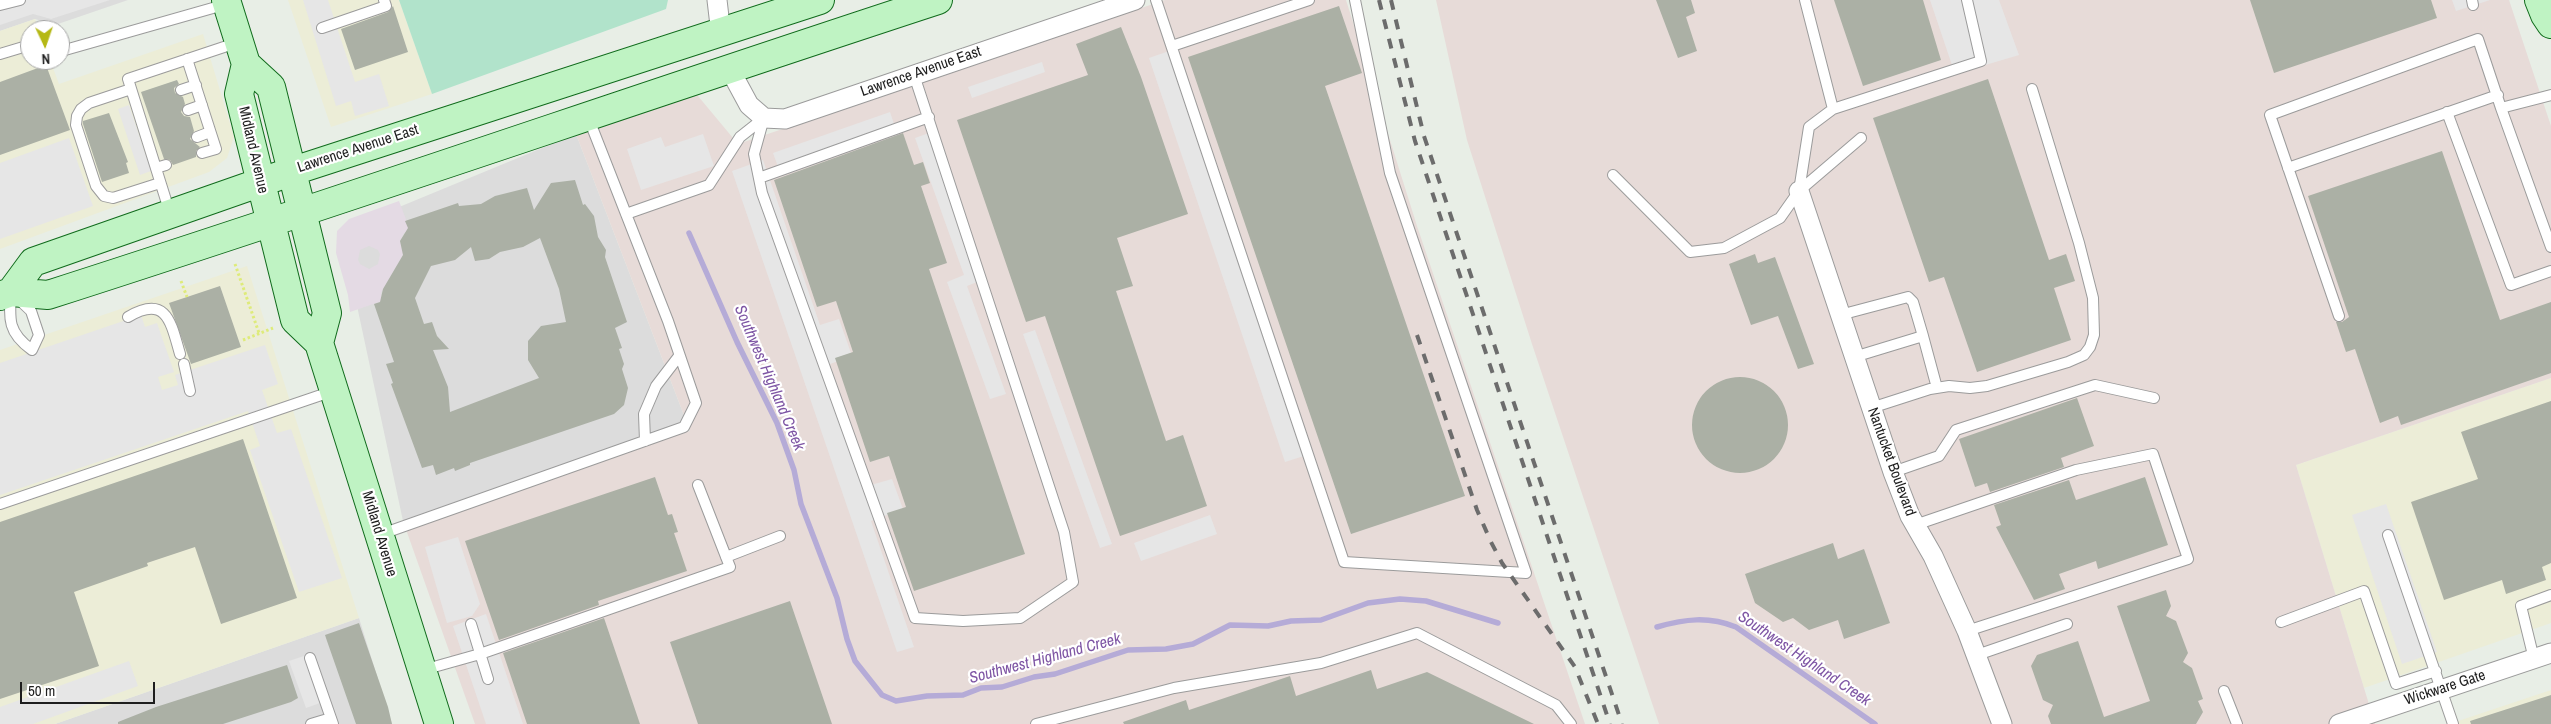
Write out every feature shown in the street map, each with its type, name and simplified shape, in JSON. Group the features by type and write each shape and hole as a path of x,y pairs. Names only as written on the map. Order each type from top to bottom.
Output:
{"main road":[{"name":"Lawrence Avenue East","path":"5,294 33,262 293,171 537,90 721,34 820,0"},
{"path":"5,294 48,295 270,224 729,68 938,0"},
{"path":"2539,0 2545,16 2551,24"},
{"path":"227,2 243,52 271,87 304,212 327,313 319,343"},
{"name":"Midland Avenue","path":"243,52 239,94 295,320 319,343 439,724"}],"street":[{"path":"716,0 721,34"},
{"name":"Lawrence Avenue East","path":"764,118 785,119 1135,0"},
{"path":"729,68 749,105 764,118"},
{"name":"Nantucket Boulevard","path":"1799,191 1893,472 1915,525 1933,556 1968,630 2002,724"},
{"name":"Wickware Gate","path":"2339,724 2542,656"}],"lane":[{"path":"0,4 20,0"},
{"path":"322,28 386,6 384,0"},
{"path":"1156,0 1344,562 1526,573 1390,173 1355,0"},
{"path":"1172,46 1309,0"},
{"path":"1805,0 1833,108"},
{"path":"1799,191 1809,127 1833,108 1981,61 1967,0"},
{"path":"70,49 227,2"},
{"path":"2339,316 2270,115 2478,40 2551,247"},
{"path":"0,54 20,48"},
{"path":"170,214 160,183 161,167 141,104 131,89 128,78 187,59 243,52"},
{"path":"187,59 216,149 202,153"},
{"path":"764,118 754,154 762,193 916,618 963,621 1020,618 1072,582 1066,540 930,117 914,75"},
{"path":"181,90 196,85"},
{"path":"131,89 89,103 82,109 76,125 96,186 104,196 113,198 160,183"},
{"path":"1871,408 1938,388 1949,386 1970,388 1987,386 2068,362 2084,354 2090,347 2094,335 2093,298 2079,243 2032,89"},
{"path":"2288,168 2498,94"},
{"path":"2501,108 2551,95"},
{"path":"188,110 202,105"},
{"path":"2447,112 2511,285 2551,271"},
{"path":"380,535 684,427 696,403 588,116"},
{"path":"759,178 930,117"},
{"path":"626,214 709,185 740,137 764,118"},
{"path":"197,137 210,132"},
{"path":"1613,175 1690,252 1724,248 1780,218 1799,191 1861,138"},
{"path":"5,294 31,311 39,335 32,350 18,339 9,318 5,294"},
{"path":"1840,315 1908,297 1913,302 1938,388"},
{"path":"128,317 147,310 157,309 164,312 169,317 180,354"},
{"path":"1854,358 1923,336"},
{"path":"645,441 644,414 656,386 679,356"},
{"path":"184,364 190,391"},
{"path":"1893,472 1939,456 1956,430 2095,385 2154,398"},
{"path":"0,504 334,390"},
{"path":"1915,525 2076,470 2154,454 2188,559 1968,630"},
{"path":"422,671 480,654 730,567 698,485"},
{"path":"2388,535 2453,724"},
{"path":"726,557 780,536"},
{"path":"2281,622 2364,591 2402,702"},
{"path":"2542,656 2521,606 2551,595"},
{"path":"471,624 488,679"},
{"path":"1977,655 2068,624"},
{"path":"1036,724 1174,688 1321,664 1417,633 1556,705 1571,724"},
{"path":"310,658 332,721 311,724"},
{"path":"2396,684 2436,671"},
{"path":"2224,691 2237,724"}],"path":[{"path":"235,264 259,333"},
{"path":"181,281 187,297"},
{"path":"243,340 273,328"}],"shaded area":[{"path":"0,0 128,0 70,20 20,20 20,24 0,31"},
{"path":"0,0 110,0 51,19 33,14 0,25"},
{"path":"288,0 399,0 432,94 331,127"},
{"path":"303,0 328,0 355,82 379,74 389,106 355,116 351,101 336,106"},
{"path":"1165,0 1346,0 1417,226 1585,724 475,724 403,521 690,431 576,134 693,90 738,144"},
{"path":"1436,0 2509,0 2551,126 2551,378 2296,465 2375,724 1659,724 1532,344 1467,140"},
{"path":"1930,0 1999,0 2019,55 1955,74"},
{"path":"2452,0 2490,0 2456,11"},
{"path":"20,24 20,70 54,70 59,84 203,34 234,137 227,158 209,172 0,249 0,31"},
{"path":"1172,50 1307,455 1285,462 1149,58"},
{"path":"1042,62 1045,72 972,98 968,87"},
{"path":"129,105 151,171 140,175 118,109"},
{"path":"890,112 897,133 781,175 773,153"},
{"path":"929,133 982,280 967,286 1006,394 990,399 947,282 964,275 915,138"},
{"path":"576,134 690,431 403,521 341,231"},
{"path":"703,134 714,166 641,190 627,149 661,137 665,147"},
{"path":"69,138 93,206 0,239 0,163"},
{"path":"763,160 820,325 839,319 852,356 830,364 871,485 892,479 903,509 871,521 914,647 897,652 732,171"},
{"path":"399,201 410,230 404,233 400,241 404,253 381,293 382,301 350,312 348,295 336,253 337,231 349,219","holes":["369,246 378,250 380,254 378,264 369,269 360,264 358,260 360,250"]},
{"path":"247,266 359,618 55,724 0,724 0,350"},
{"path":"141,315 145,327 157,323 174,372 158,377 162,390 178,385 175,375 265,345 278,384 262,390 277,433 291,429 342,578 299,592 250,450 260,446 248,411 0,495 0,363"},
{"path":"1035,330 1112,544 1100,548 1023,334"},
{"path":"2551,378 2551,623 2364,688 2296,465"},
{"path":"2386,504 2437,652 2402,664 2352,515"},
{"path":"1210,515 1217,534 1141,561 1134,543"},
{"path":"458,537 480,604 472,616 447,623 425,547"},
{"path":"486,614 523,724 486,724 453,626"},
{"path":"359,618 392,724 55,724"},
{"path":"304,656 320,703 306,708 289,661"},
{"path":"129,661 138,686 33,724 0,724 0,707"},
{"path":"2551,690 2551,724 2449,724"}],"green space":[{"path":"399,0 668,0 666,9 432,94"}],"building":[{"path":"1656,0 1691,0 1695,13 1686,17 1697,51 1678,58"},
{"path":"1834,0 1923,0 1941,60 1863,86"},
{"path":"2250,0 2431,0 2437,18 2274,73"},
{"path":"393,6 408,52 355,70 341,29 388,12"},
{"path":"1339,6 1362,73 1325,86 1465,496 1351,534 1188,57"},
{"path":"1121,27 1141,77 1188,214 1117,238 1133,286 1116,291 1166,441 1183,435 1207,506 1120,536 1045,316 1026,322 957,120 1088,75 1076,44"},
{"path":"32,70 48,70 70,130 0,155 0,82"},
{"path":"1988,79 2049,260 2066,254 2075,281 2054,288 2071,340 1977,372 1944,277 1929,282 1873,118"},
{"path":"177,80 179,84 174,88 175,93 183,97 185,104 181,112 184,116 190,117 194,131 190,139 200,147 196,151 196,157 173,165 170,160 164,159 141,92"},
{"path":"109,113 128,162 126,163 129,173 102,182 83,121"},
{"path":"903,133 914,165 923,162 930,183 921,186 947,263 929,269 1025,554 914,591 887,513 906,507 889,456 870,462 835,358 853,352 836,301 817,307 774,180"},
{"path":"2442,151 2500,320 2551,302 2551,373 2401,425 2398,416 2380,423 2355,349 2346,352 2336,322 2342,322 2349,317 2308,196"},
{"path":"575,180 583,205 585,204 594,216 598,237 606,250 605,257 627,322 615,328 622,348 619,349 624,364 622,369 628,388 624,405 614,414 470,463 470,465 455,471 454,468 436,475 433,465 422,468 391,384 393,383 386,364 394,362 374,304 380,302 383,289 403,255 400,241 408,228 405,221 458,203 459,206 481,204 495,196 527,188 534,210 551,183","holes":["540,238 559,289 566,322 541,326 528,341 528,360 539,378 450,412 448,387 433,350 449,349 437,336 432,322 424,324 415,298 431,266 455,260 471,247 475,261 489,259 500,252 523,247"]},
{"path":"1755,254 1758,263 1775,257 1814,364 1798,369 1778,316 1751,325 1729,264"},
{"path":"220,286 241,347 191,364 169,303"},
{"path":"1740,377 1758,380 1774,391 1785,407 1788,425 1785,443 1774,459 1758,470 1740,473 1722,470 1706,459 1695,443 1692,425 1695,407 1706,391 1722,380"},
{"path":"2077,398 2094,446 2061,458 2064,467 1990,492 1987,483 1975,487 1959,439"},
{"path":"2551,401 2551,563 2542,567 2546,580 2506,594 2502,580 2444,600 2411,502 2478,479 2461,432"},
{"path":"243,439 297,598 221,624 195,547 147,563 148,566 74,592 99,666 0,699 0,522"},
{"path":"655,477 668,515 672,514 678,532 674,533 687,571 598,601 599,605 499,640 465,541"},
{"path":"2145,477 2168,545 2098,569 2096,561 2059,574 2065,589 2034,600 1996,527 2001,525 1994,505 2069,480 2076,500"},
{"path":"1833,543 1838,559 1864,549 1890,623 1844,639 1838,620 1809,630 1793,618 1783,622 1755,603 1745,574"},
{"path":"2166,590 2171,606 2166,616 2176,621 2188,653 2183,662 2192,668 2203,699 2198,701 2203,712 2196,724 2051,724 2048,716 2053,705 2043,700 2031,666 2037,655 2078,641 2104,717 2150,701 2117,606"},
{"path":"790,601 832,724 698,724 670,642"},
{"path":"604,618 640,724 527,724 503,653"},
{"path":"359,623 392,724 356,724 325,635"},
{"path":"287,665 298,698 291,702 223,724 118,724 118,722 156,707"},
{"path":"1371,670 1377,689 1427,672 1534,724 1124,724 1123,722 1186,700 1189,710 1290,676 1296,696"},
{"path":"2551,695 2551,724 2471,724 2470,721"}],"waterway":[{"name":"Southwest Highland Creek","path":"689,233 737,342 777,423 794,470 801,504 837,598 847,639 855,661 882,695 896,701 927,696 963,695 981,688 1002,687 1034,677 1055,674 1128,650 1166,649 1193,644 1230,625 1268,626 1291,621 1321,620 1368,603 1400,599 1426,601 1498,623"},
{"name":"Southwest Highland Creek","path":"1657,627 1696,620 1716,621 1736,627 1875,724"}],"railway":[{"path":"1379,0 1415,141 1610,724"},
{"path":"1391,0 1424,136 1622,724"},
{"path":"1417,335 1477,510 1491,542 1502,563 1575,667 1598,724"}]}
